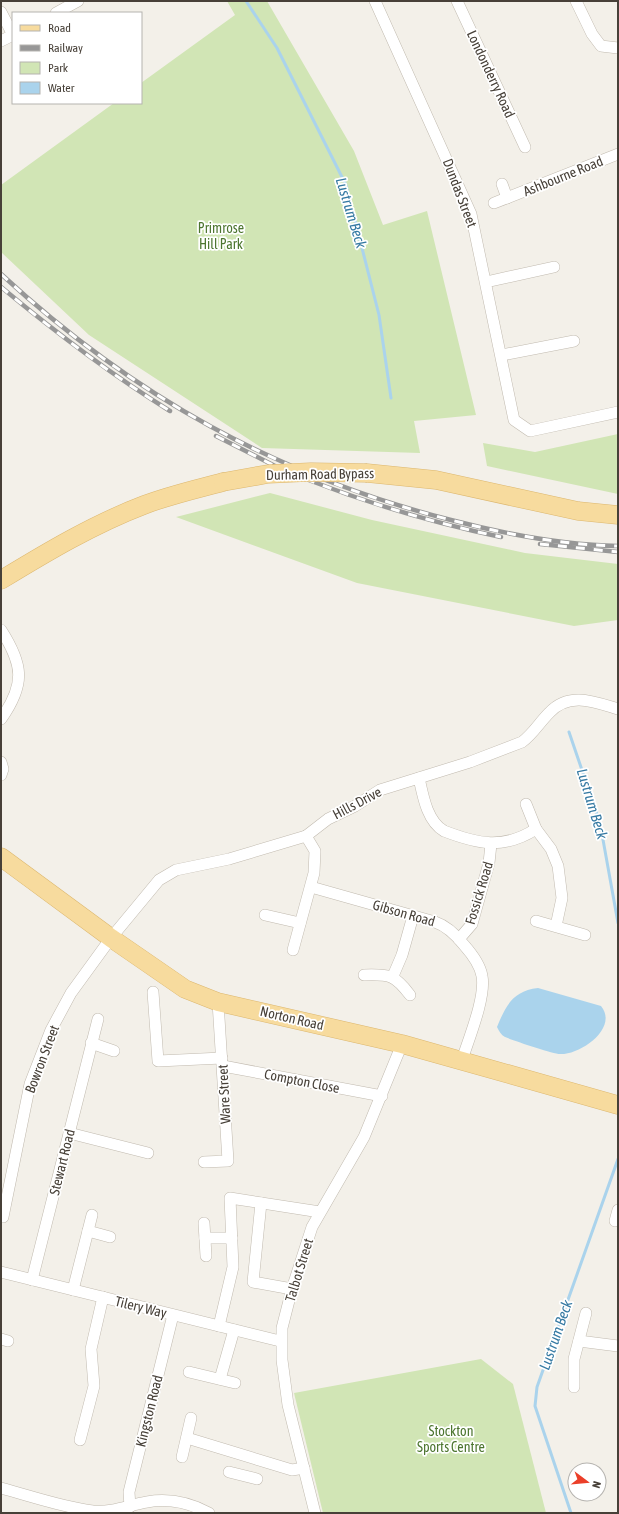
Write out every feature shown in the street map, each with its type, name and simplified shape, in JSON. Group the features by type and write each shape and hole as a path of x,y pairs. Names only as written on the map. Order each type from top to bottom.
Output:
{"main road":[{"name":"Durham Road Bypass","path":"1,580 34,560 103,523 144,505 223,482 268,474 367,472 436,480 571,509 618,515"},
{"name":"Norton Road","path":"1,857 111,938 185,989 218,1002 402,1044 618,1104"}],"street":[{"path":"58,12 78,1"},
{"name":"Dundas Street","path":"375,1 471,214 502,355 514,420 530,431 618,412"},
{"name":"Londonderry Road","path":"457,1 525,147"},
{"path":"576,1 592,34 601,46 618,48"},
{"path":"1,12 12,33"},
{"path":"1,41 12,36"},
{"name":"Ashbourne Road","path":"494,203 618,154"},
{"name":"Ashbourne Road","path":"502,184 507,198"},
{"path":"486,282 554,267"},
{"path":"502,355 574,341"},
{"path":"1,630 14,650 19,666 18,686 9,708 1,718"},
{"name":"Hills Drive","path":"111,938 154,885 170,872 181,868 234,858 306,836 328,819 355,806 374,793 481,759 522,742 529,737 550,712 565,703 579,699 588,699 618,709"},
{"path":"1,762 3,769 1,775"},
{"path":"419,778 432,819 439,828 451,833 491,844 513,840 536,829"},
{"path":"526,804 536,829 551,849 558,866 562,898 556,926"},
{"path":"293,950 311,887 315,857 315,851 306,836"},
{"name":"Fossick Road","path":"459,939 472,924 489,863 491,844"},
{"name":"Gibson Road","path":"311,887 442,924 459,939 477,962 483,982 481,998 462,1060"},
{"path":"265,914 300,923"},
{"path":"393,976 402,955 413,916"},
{"path":"536,921 585,935"},
{"name":"Bowron Street","path":"2,1217 30,1084 51,1030 71,993 111,938"},
{"path":"364,975 384,974 393,976 402,984 410,995"},
{"name":"Compton Close","path":"153,992 158,1061 223,1062 382,1096"},
{"name":"Ware Street","path":"204,1162 228,1161 223,1062 218,1002"},
{"name":"Stewart Road","path":"32,1280 98,1019"},
{"path":"91,1043 114,1051"},
{"name":"Talbot Street","path":"315,1513 288,1405 280,1341 282,1328 292,1290 312,1227 364,1137 402,1044"},
{"path":"69,1133 148,1153"},
{"path":"219,1326 233,1267 230,1198 320,1212"},
{"path":"261,1203 253,1282 292,1290"},
{"path":"73,1290 92,1215"},
{"path":"204,1223 206,1256"},
{"path":"88,1231 110,1237"},
{"path":"205,1238 232,1238"},
{"name":"Tilery Way","path":"1,1272 280,1341"},
{"path":"80,1440 94,1386 91,1349 103,1297"},
{"path":"574,1387 574,1359 586,1312"},
{"name":"Kingston Road","path":"130,1507 129,1492 172,1314"},
{"path":"220,1380 234,1330"},
{"path":"578,1341 618,1346"},
{"path":"189,1372 235,1383"},
{"path":"182,1457 191,1418"},
{"path":"187,1438 292,1470 304,1468"},
{"path":"244,1475 250,1457"},
{"path":"229,1472 257,1479"},
{"path":"1,1488 62,1505 93,1511 109,1511 147,1502 171,1500 209,1513"}],"green space":[{"name":"Primrose Hill Park","path":"227,1 267,1 354,151 383,225 427,211 476,415 414,421 420,453 262,448 89,335 1,252 1,185 113,104 142,104 142,82 235,15"},
{"path":"618,434 618,494 487,466 483,443 535,452"},
{"path":"270,493 372,520 525,553 618,564 618,620 574,626 357,583 176,517"},
{"name":"Stockton Sports Centre","path":"481,1359 513,1384 546,1513 323,1513 294,1393"}],"water":[{"path":"538,988 601,1006 605,1014 605,1023 595,1039 577,1050 560,1054 509,1039 500,1033 497,1027 507,1006 512,1000 522,992"}],"waterway":[{"name":"Lustrum Beck","path":"246,1 277,48 346,185 379,315 391,398"},
{"name":"Lustrum Beck","path":"569,732 600,823 618,923"},
{"name":"Lustrum Beck","path":"571,1513 535,1406 537,1387 618,1159"}],"railway":[{"path":"1,274 51,318 103,358 156,394 210,426 267,455 326,480 387,502 451,520 534,538 618,546"},
{"path":"1,287 83,352 170,411"},
{"path":"216,436 275,466"},
{"path":"306,479 354,497 402,512 451,526 501,537"},
{"path":"540,544 618,552"}]}
